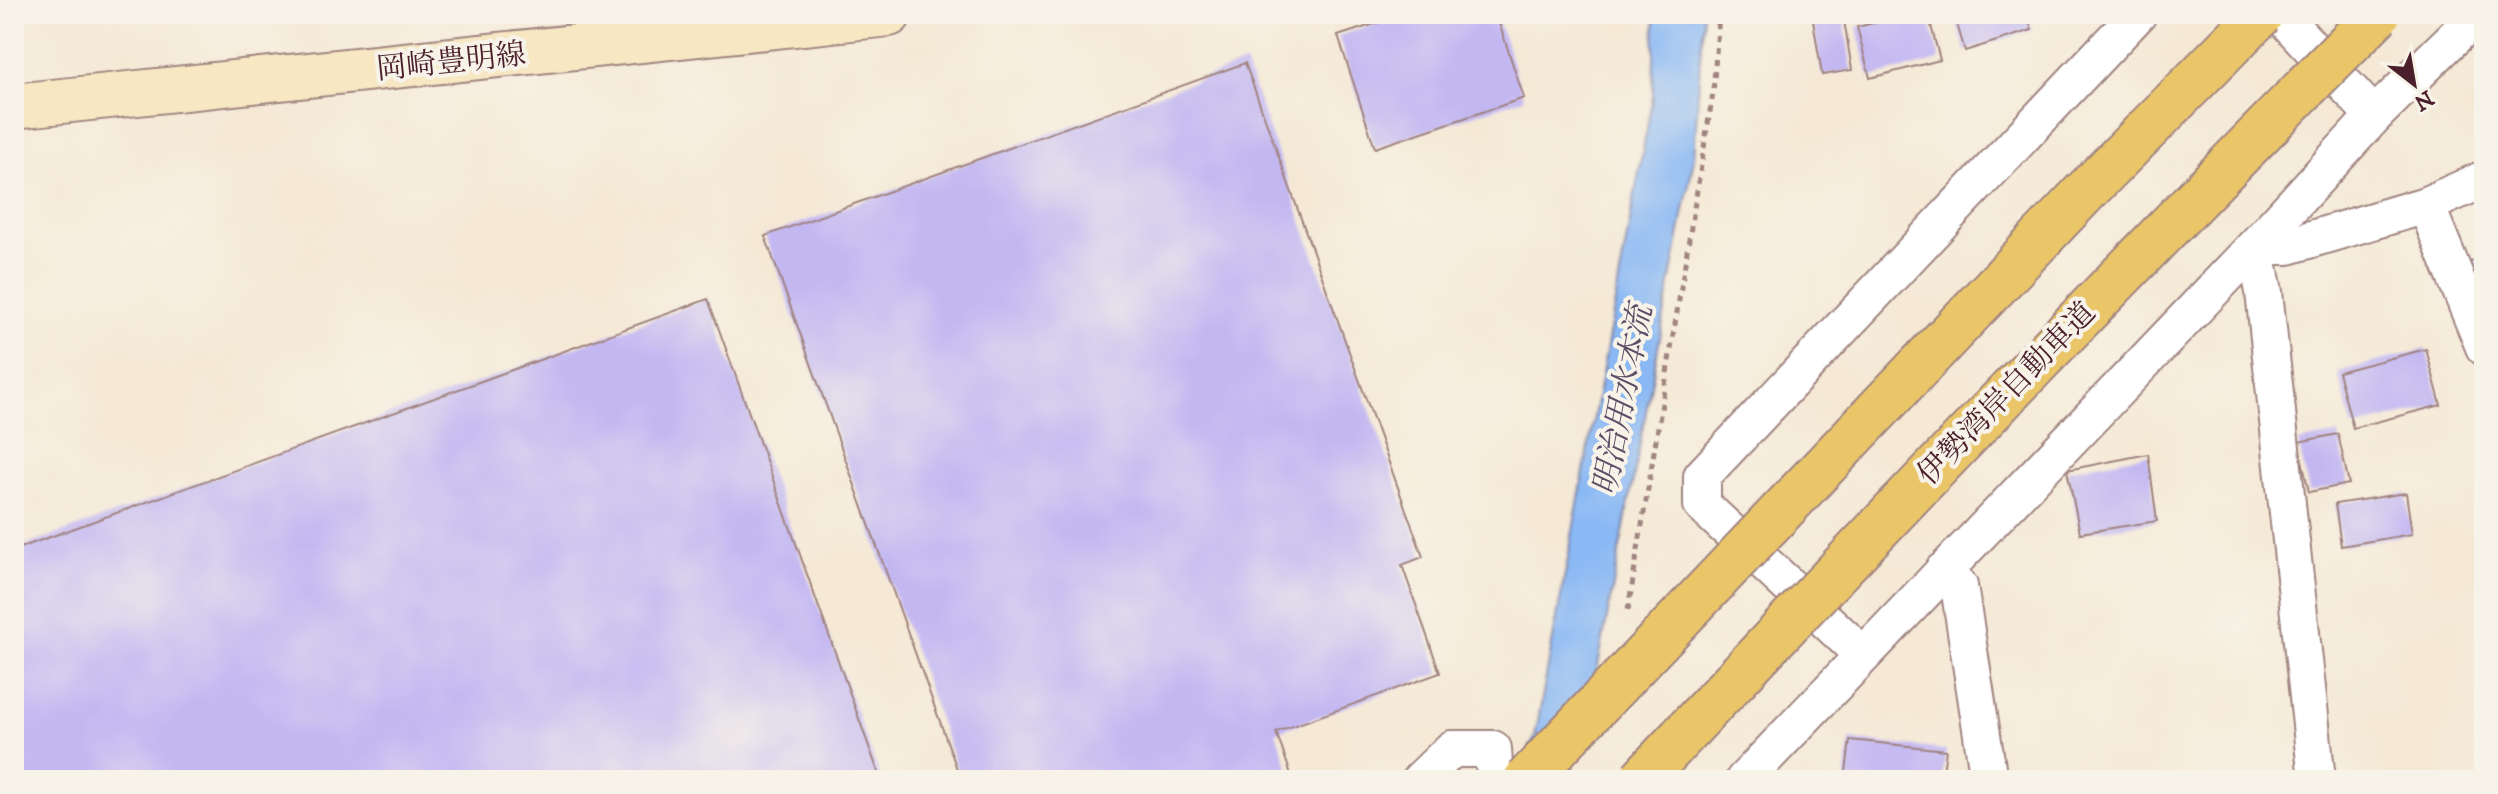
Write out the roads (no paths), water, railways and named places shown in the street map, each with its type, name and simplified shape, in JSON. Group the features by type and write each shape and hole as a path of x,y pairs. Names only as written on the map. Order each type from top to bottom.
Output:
{"highway":[{"path":"1526,780 2064,214 2261,14"},
{"name":"伊勢湾岸自動車道","path":"1641,780 2016,382 2378,14"}],"main road":[{"name":"岡崎豊明線","path":"14,106 608,29 889,14"}],"street":[{"path":"1863,655 1702,505 1702,476 2138,14"},
{"path":"2280,14 2374,116"},
{"path":"1744,780 2255,246 2374,116 2478,14"},
{"path":"2255,246 2288,246 2426,205 2484,179"},
{"path":"2426,205 2484,347"},
{"path":"2255,246 2264,292 2317,780"},
{"path":"1943,571 1959,586 1989,780"},
{"path":"1420,780 1452,749 1468,748 1493,749 1495,780"}],"water":[{"name":"明治用水本流","path":"1655,14 1703,14 1694,158 1596,676 1576,757 1567,780 1515,780 1535,737 1653,96"}]}
